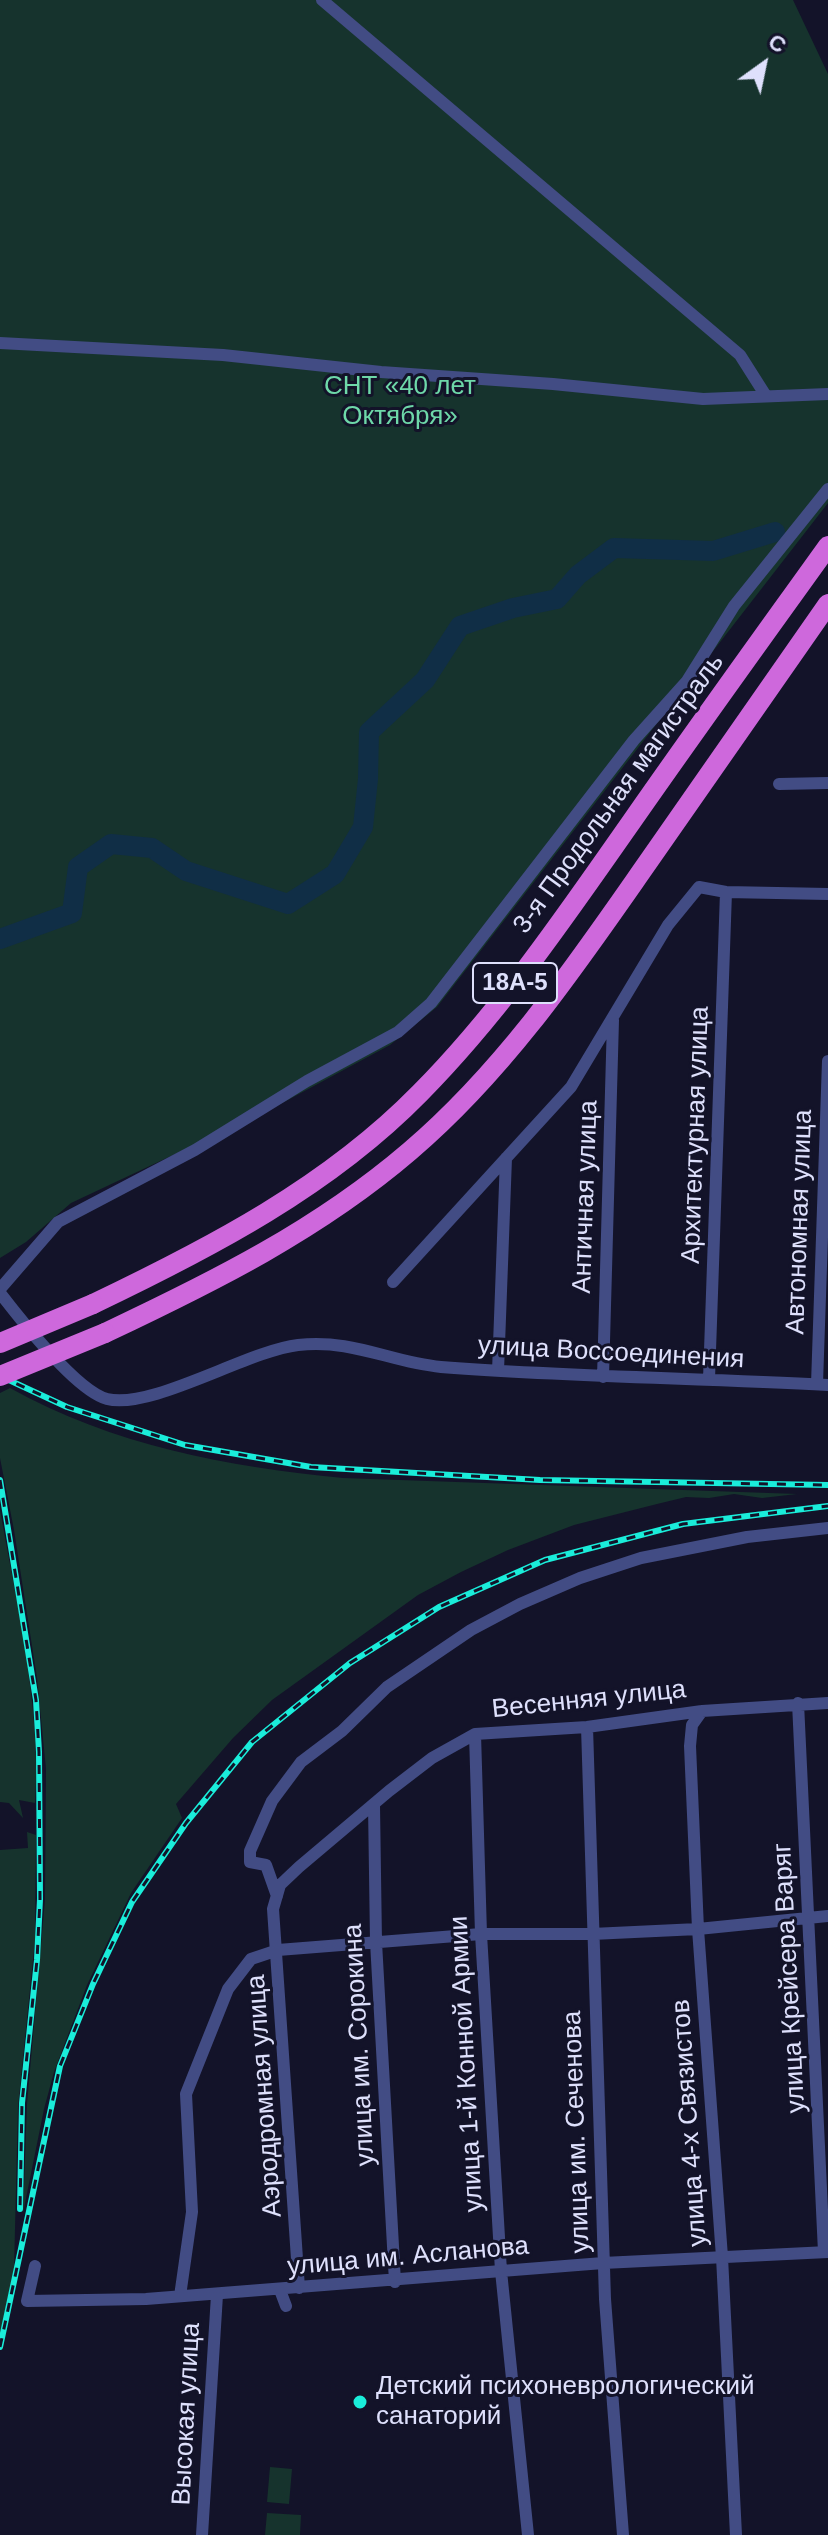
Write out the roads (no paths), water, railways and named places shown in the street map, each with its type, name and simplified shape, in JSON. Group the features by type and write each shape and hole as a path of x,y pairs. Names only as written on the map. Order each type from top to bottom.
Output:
{"highway":[{"name":"3-я Продольная магистраль","path":"0,1343 175,1265 273,1209 357,1148 420,1093 520,976 828,546"},
{"name":"18А-5","path":"0,1376 105,1333 193,1291 294,1237 380,1176 445,1120 486,1078 551,998 828,604"}],"street":[{"path":"322,0 740,355 766,396"},
{"path":"0,343 223,355 678,397 828,394"},
{"path":"0,1291 58,1222 195,1150 307,1081 398,1032 431,1003 634,740 687,681 734,606 828,489"},
{"path":"779,784 828,783"},
{"path":"393,1282 571,1087 668,925 699,887 726,892 828,894"},
{"name":"Архитектурная улица","path":"709,1379 726,892"},
{"name":"Античная улица","path":"603,1377 613,1019"},
{"name":"Автономная улица","path":"822,1384 828,1061"},
{"path":"498,1371 506,1158"},
{"name":"улица Воссоединения","path":"0,1291 72,1374 107,1399 148,1395 187,1383 239,1361 295,1345 326,1343 354,1346 428,1365 498,1371 822,1384"},
{"path":"828,1528 747,1537 641,1558 580,1578 471,1630 387,1687 342,1731 301,1762 272,1801 250,1851 250,1862 266,1865 277,1896 273,1909 278,1950 481,1934 592,1934 698,1929 828,1916"},
{"name":"улица Крейсера Варяг","path":"798,1703 826,2252"},
{"name":"Весенняя улица","path":"277,1896 280,1885 374,1805 432,1758 475,1734 587,1727 702,1711 828,1703"},
{"name":"улица 4-х Связистов","path":"702,1711 692,1725 690,1746 698,1929 722,2257 736,2535"},
{"name":"улица им. Сеченова","path":"587,1727 603,2263 623,2535"},
{"name":"улица 1-й Конной Армии","path":"475,1734 481,1934 501,2271 528,2535"},
{"name":"улица им. Сорокина","path":"374,1805 376,1942 395,2282"},
{"name":"Аэродромная улица","path":"278,1950 299,2288"},
{"name":"Высокая улица","path":"180,2296 192,2212 186,2094 228,1989 251,1959 278,1950"},
{"name":"улица им. Асланова","path":"35,2266 27,2301 217,2295 603,2263 826,2252"},
{"path":"280,2290 286,2306"},
{"name":"Высокая улица","path":"202,2535 217,2295"}],"waterway":[{"path":"0,939 72,913 78,867 111,844 152,848 186,871 288,904 335,874 363,827 369,732 425,680 460,626 513,608 557,599 578,575 614,548 713,551 775,532"}],"railway":[{"path":"0,1376 67,1407 185,1445 311,1467 540,1480 828,1485"},
{"path":"0,1480 36,1700 39,1752 40,1899 22,2103 20,2209"},
{"path":"0,2347 60,2066 93,1984 132,1902 186,1823 252,1742 350,1663 439,1607 545,1560 683,1524 828,1506"}],"place":[{"name":"Детский психоневрологический санаторий","path":"360,2402"}],"park label":[{"name":"СНТ «40 лет Октября»","path":"400,402"}]}
